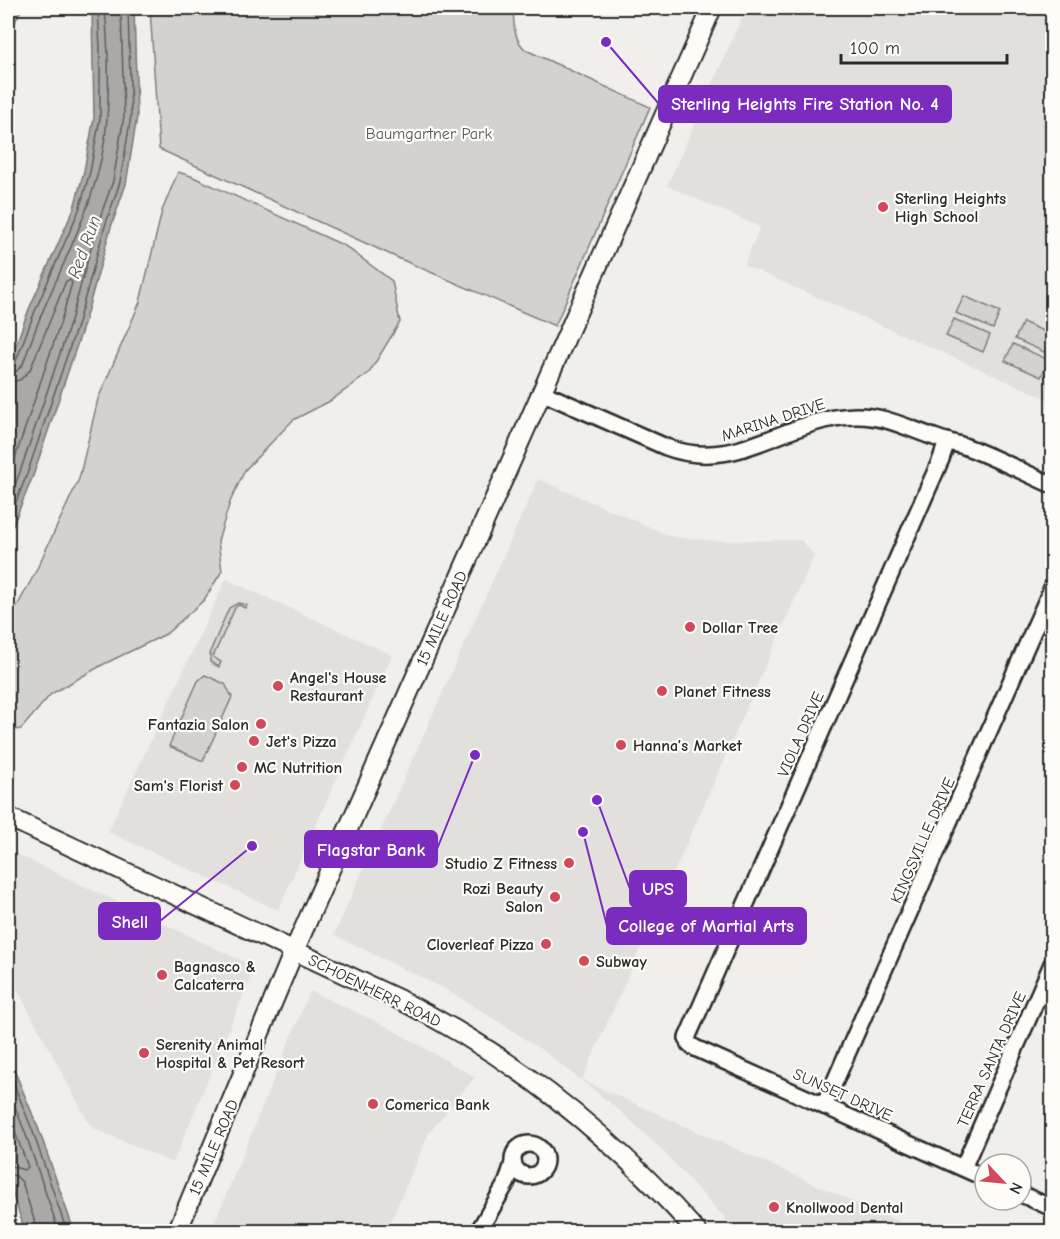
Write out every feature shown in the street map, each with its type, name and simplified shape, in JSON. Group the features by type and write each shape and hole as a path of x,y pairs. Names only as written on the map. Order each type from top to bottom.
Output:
{"main road":[{"name":"15 MILE ROAD","path":"177,1232 294,951 712,8"},
{"name":"SCHOENHERR ROAD","path":"8,818 431,1015 510,1064 549,1092 608,1141 659,1190 697,1232"}],"street":[{"name":"MARINA DRIVE","path":"541,392 686,454 705,456 734,452 805,425 835,417 858,416 891,420 966,447 1053,485"},
{"name":"VIOLA DRIVE","path":"688,1041 689,1030 943,456 947,441"},
{"name":"KINGSVILLE DRIVE","path":"824,1106 1053,588"},
{"name":"TERRA SANTA DRIVE","path":"963,1168 1053,964"},
{"name":"SUNSET DRIVE","path":"688,1041 695,1048 973,1173"},
{"path":"478,1232 507,1182 515,1152 523,1145 529,1144 539,1148 544,1158 543,1167 536,1174 507,1182"},
{"path":"513,1163 517,1172 526,1176"},
{"path":"1033,1199 1053,1208"}],"shaded area":[{"name":"Sterling Heights High School","path":"746,8 1052,8 1052,401 744,265 760,227 667,186"},
{"path":"538,479 673,537 717,541 801,540 814,556 582,1080 919,1231 737,1231 660,1148 620,1111 545,1052 441,987 334,935"},
{"path":"226,579 392,655 278,910 108,832"},
{"path":"8,850 255,967 173,1163 91,1127 8,972"},
{"path":"310,991 386,1026 475,1077 429,1133 391,1221 382,1231 211,1231"}],"green space":[{"path":"8,8 22,8 8,36"},
{"name":"Baumgartner Park","path":"150,8 513,8 516,36 526,50 650,107 555,326 398,258 159,149"},
{"path":"178,172 345,246 392,281 400,322 369,373 330,401 293,420 245,470 230,502 218,541 222,571 204,600 166,634 104,664 51,694 21,729 8,731 8,623 35,573 79,479 98,399 140,302 162,211"},
{"path":"964,296 1000,312 993,329 956,313"},
{"path":"954,319 990,335 983,352 946,336"},
{"path":"1023,322 1052,335 1051,355 1015,339"},
{"path":"1013,344 1049,360 1041,377 1005,361"},
{"path":"238,603 247,605 245,608 239,605 235,608 213,657 221,662 219,667 210,662 210,652 229,608"},
{"path":"205,675 225,684 232,697 203,761 169,746 198,681"}],"water":[{"name":"Red Run","path":"92,8 134,8 137,117 126,184 111,227 83,327 33,476 8,537 8,366 29,309 74,208 84,171 94,118"},
{"path":"8,1055 39,1130 74,1231 25,1231 8,1180"}],"place":[{"name":"Sterling Heights Fire Station No. 4","path":"606,42"},
{"name":"Sterling Heights High School","path":"883,207"},
{"name":"Dollar Tree","path":"690,627"},
{"name":"Angel's House Restaurant","path":"278,686"},
{"name":"Planet Fitness","path":"662,691"},
{"name":"Fantazia Salon","path":"261,724"},
{"name":"Jet's Pizza","path":"254,741"},
{"name":"Hanna’s Market","path":"621,745"},
{"name":"Flagstar Bank","path":"475,755"},
{"name":"MC Nutrition","path":"242,767"},
{"name":"Sam's Florist","path":"235,785"},
{"name":"UPS","path":"597,800"},
{"name":"College of Martial Arts","path":"583,832"},
{"name":"Shell","path":"252,846"},
{"name":"Studio Z Fitness","path":"569,863"},
{"name":"Rozi Beauty Salon","path":"555,897"},
{"name":"Cloverleaf Pizza","path":"546,944"},
{"name":"Subway","path":"584,961"},
{"name":"Bagnasco & Calcaterra","path":"162,975"},
{"name":"Serenity Animal Hospital & Pet Resort","path":"144,1053"},
{"name":"Comerica Bank","path":"373,1104"},
{"name":"Knollwood Dental","path":"774,1207"}]}
